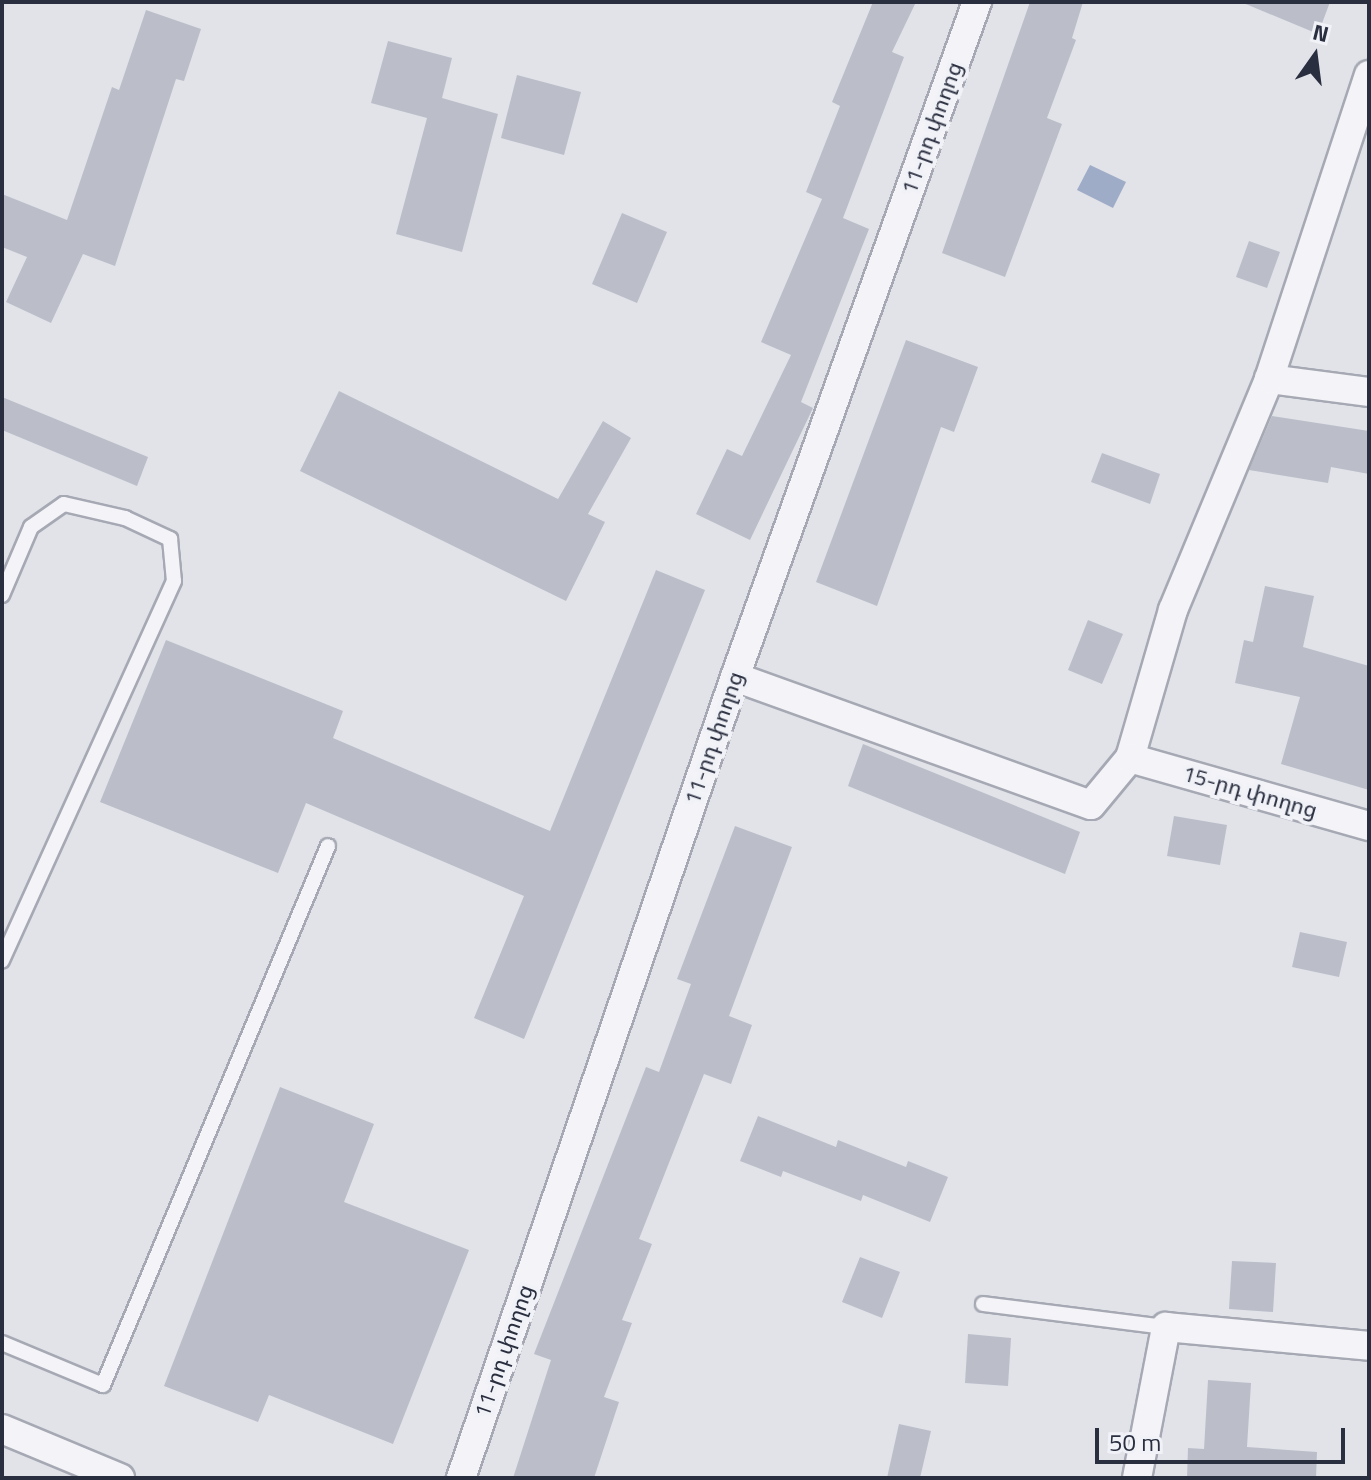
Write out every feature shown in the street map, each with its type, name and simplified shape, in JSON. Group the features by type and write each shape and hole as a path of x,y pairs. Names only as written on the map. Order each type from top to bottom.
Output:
{"street":[{"name":"11-րդ փողոց","path":"461,1478 735,677 977,2"},
{"path":"735,677 1091,805 1130,758 1173,610 1269,379 1369,75"},
{"path":"1269,379 1369,392"},
{"name":"15-րդ փողոց","path":"1130,758 1369,826"},
{"path":"1137,1478 1166,1327 1369,1346"},
{"path":"2,1429 120,1478"}],"lane":[{"path":"2,595 31,527 64,504 125,518 170,539 174,581 2,961"},
{"path":"2,1343 103,1385 328,846"},
{"path":"983,1304 1166,1327"}],"water":[{"path":"1090,165 1126,182 1113,208 1077,190"}],"building":[{"path":"873,2 916,2 892,52 904,57 843,218 869,229 801,402 813,408 750,540 696,514 727,449 742,456 791,355 761,342 822,199 806,192 840,106 832,102"},
{"path":"1030,2 1083,2 1072,38 1076,40 1047,118 1062,124 1005,277 942,253"},
{"path":"1241,2 1330,2 1318,34"},
{"path":"146,10 201,29 184,81 176,79 115,266 83,254 51,323 6,302 27,257 2,247 2,194 67,220 112,87 119,90"},
{"path":"388,41 452,58 442,98 498,114 462,252 396,234 427,118 371,103"},
{"path":"517,75 581,92 564,155 501,138"},
{"path":"622,213 667,232 637,303 592,284"},
{"path":"1249,241 1280,252 1267,288 1236,277"},
{"path":"906,340 978,367 954,432 941,427 877,606 816,582"},
{"path":"339,391 558,499 603,421 631,438 588,514 605,522 566,601 300,471"},
{"path":"2,397 148,457 137,486 2,430"},
{"path":"1272,416 1369,431 1369,474 1331,467 1328,483 1249,470"},
{"path":"1102,453 1160,474 1150,504 1091,482"},
{"path":"656,570 705,590 524,1039 474,1018 524,896 306,803 278,873 100,802 166,640 343,711 333,738 550,831"},
{"path":"1265,586 1314,596 1303,647 1369,666 1369,790 1281,764 1300,697 1235,683 1244,640 1253,642"},
{"path":"1088,620 1123,634 1102,684 1068,670"},
{"path":"863,744 1080,832 1065,874 848,786"},
{"path":"1174,816 1227,825 1220,865 1167,856"},
{"path":"735,826 792,847 729,1016 752,1025 731,1084 704,1074 639,1239 652,1244 622,1320 632,1323 604,1397 619,1402 594,1478 513,1478 551,1360 534,1354 646,1067 659,1072 691,984 677,979"},
{"path":"1300,932 1347,942 1339,977 1292,967"},
{"path":"280,1087 374,1124 344,1202 469,1250 393,1444 269,1395 258,1422 164,1386"},
{"path":"758,1116 836,1147 838,1140 906,1167 908,1161 948,1177 930,1222 863,1195 861,1201 783,1171 781,1177 740,1161"},
{"path":"860,1257 900,1272 882,1318 842,1302"},
{"path":"1232,1261 1276,1263 1273,1312 1229,1309"},
{"path":"968,1334 1011,1338 1008,1386 965,1383"},
{"path":"1208,1380 1251,1383 1247,1447 1317,1452 1316,1478 1187,1478 1188,1448 1204,1449"},
{"path":"899,1424 931,1431 920,1478 887,1478"}]}
